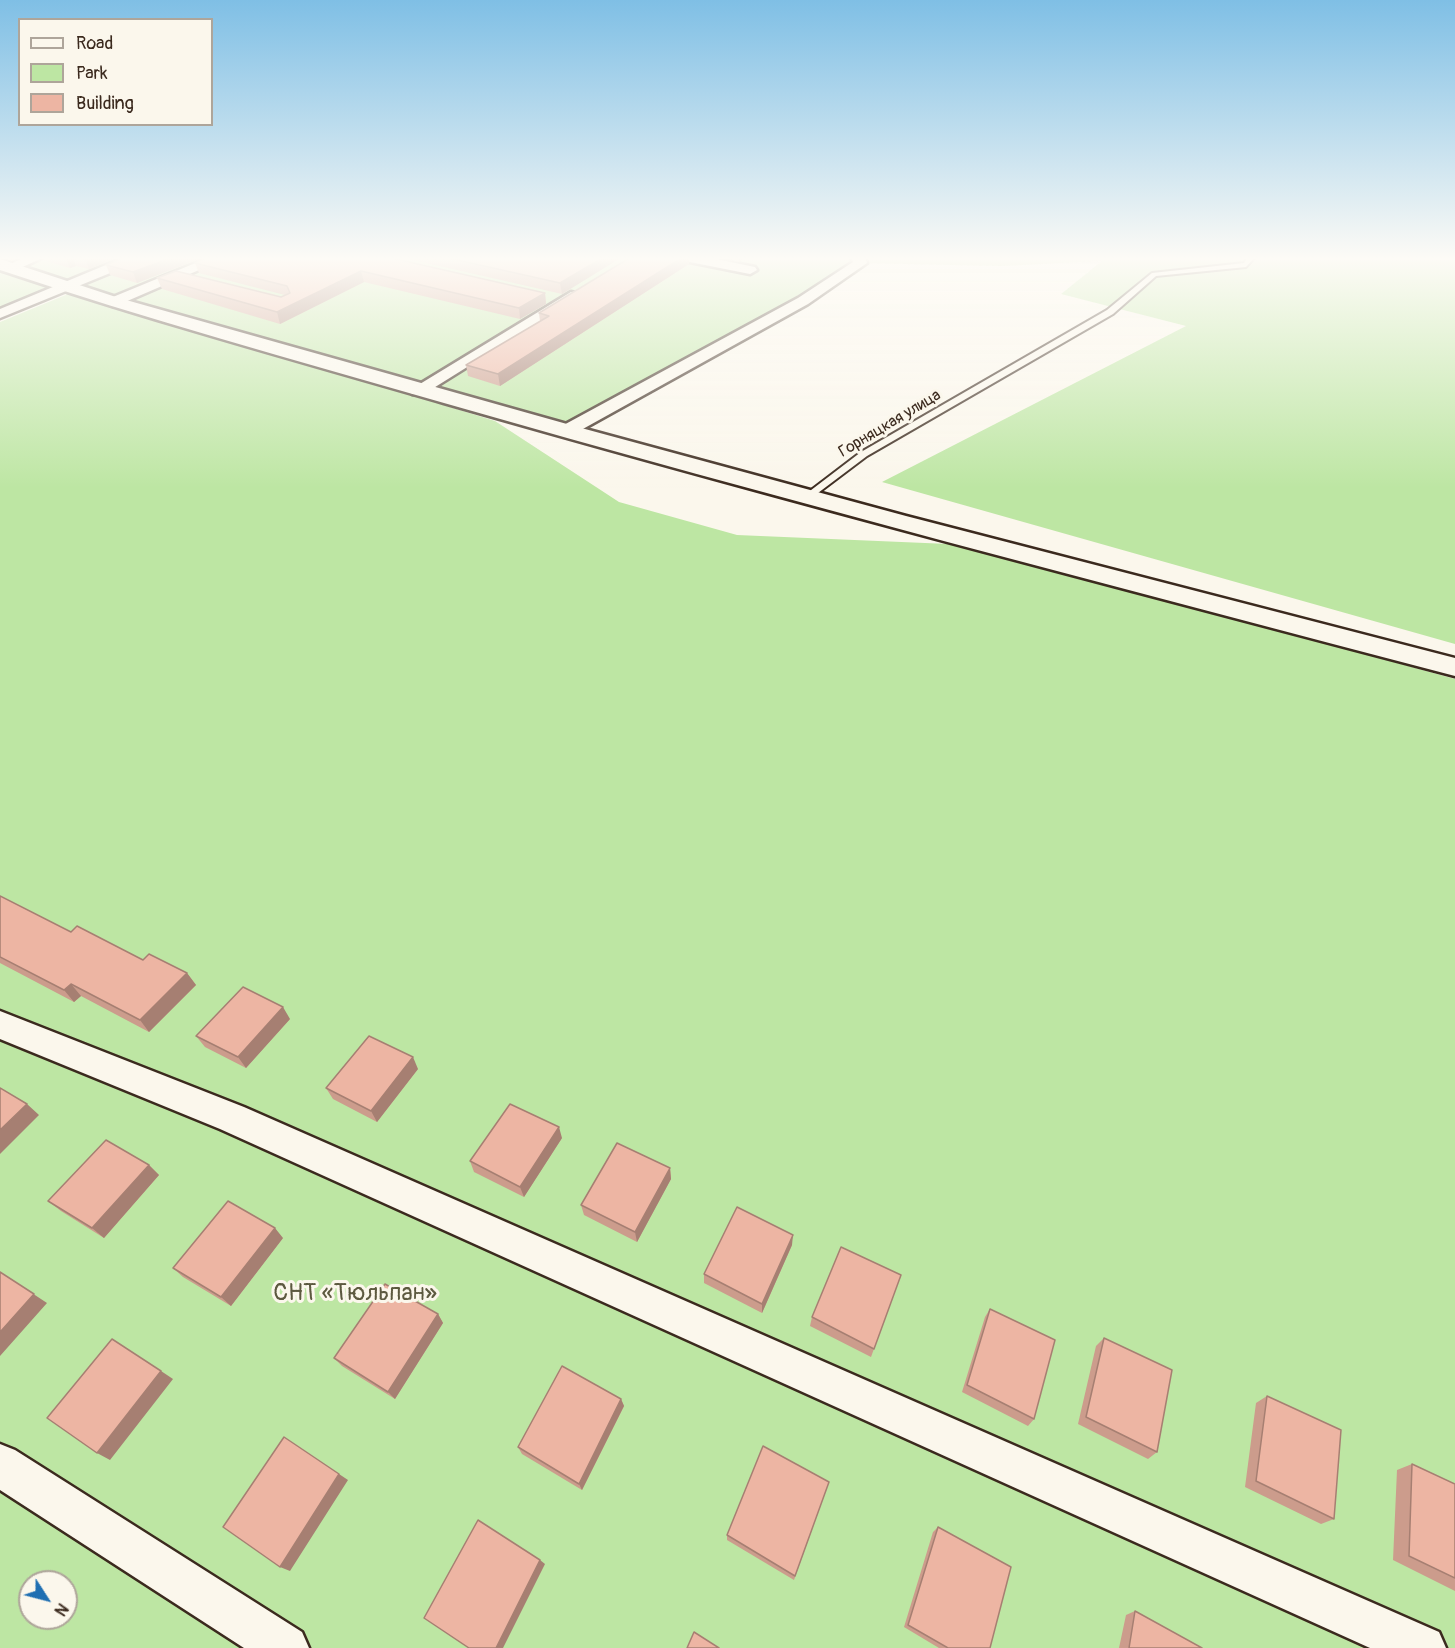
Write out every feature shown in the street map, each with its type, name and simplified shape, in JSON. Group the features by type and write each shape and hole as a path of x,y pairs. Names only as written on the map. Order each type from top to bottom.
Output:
{"street":[{"path":"224,334 807,497 1455,668"},
{"path":"418,390 510,334"},
{"path":"566,431 742,334"},
{"path":"0,1025 232,1118 1423,1648"},
{"path":"0,1465 286,1648"}],"lane":[{"name":"Горняцкая улица","path":"807,497 864,454 1072,334"}],"green space":[{"name":"СНТ «Тюльпан»","path":"0,334 209,334 495,421 619,502 737,535 972,545 1455,679 1455,1648 0,1648"},
{"path":"228,334 736,334 566,431"},
{"path":"1171,334 1455,334 1455,644 882,482"}],"building":[{"path":"519,334 561,334 498,374 466,365"},
{"path":"0,896 71,932 77,926 143,960 149,954 187,973 140,1020 71,984 64,990 0,957"},
{"path":"243,987 283,1007 238,1057 196,1036"},
{"path":"369,1036 413,1057 371,1111 326,1088"},
{"path":"0,1088 27,1104 0,1130"},
{"path":"510,1104 559,1127 520,1187 470,1161"},
{"path":"106,1140 149,1165 92,1228 48,1201"},
{"path":"617,1143 670,1168 635,1232 581,1205"},
{"path":"228,1201 275,1228 221,1297 173,1268"},
{"path":"737,1207 793,1235 762,1304 704,1274"},
{"path":"841,1247 901,1275 874,1349 812,1317"},
{"path":"0,1272 34,1294 0,1332"},
{"path":"385,1284 438,1314 388,1392 334,1358"},
{"path":"990,1309 1055,1340 1034,1419 967,1385"},
{"path":"1104,1338 1172,1370 1157,1452 1086,1417"},
{"path":"112,1339 161,1371 97,1453 47,1418"},
{"path":"562,1366 621,1399 579,1484 518,1447"},
{"path":"1267,1396 1341,1430 1334,1519 1256,1481"},
{"path":"284,1437 339,1474 280,1567 223,1527"},
{"path":"763,1446 829,1482 795,1576 727,1535"},
{"path":"1412,1464 1455,1484 1455,1578 1409,1556"},
{"path":"478,1520 540,1560 496,1648 469,1648 424,1618"},
{"path":"938,1527 1011,1567 990,1648 948,1648 908,1625"},
{"path":"1135,1611 1202,1648 1129,1648"},
{"path":"694,1632 719,1648 687,1648"}]}
